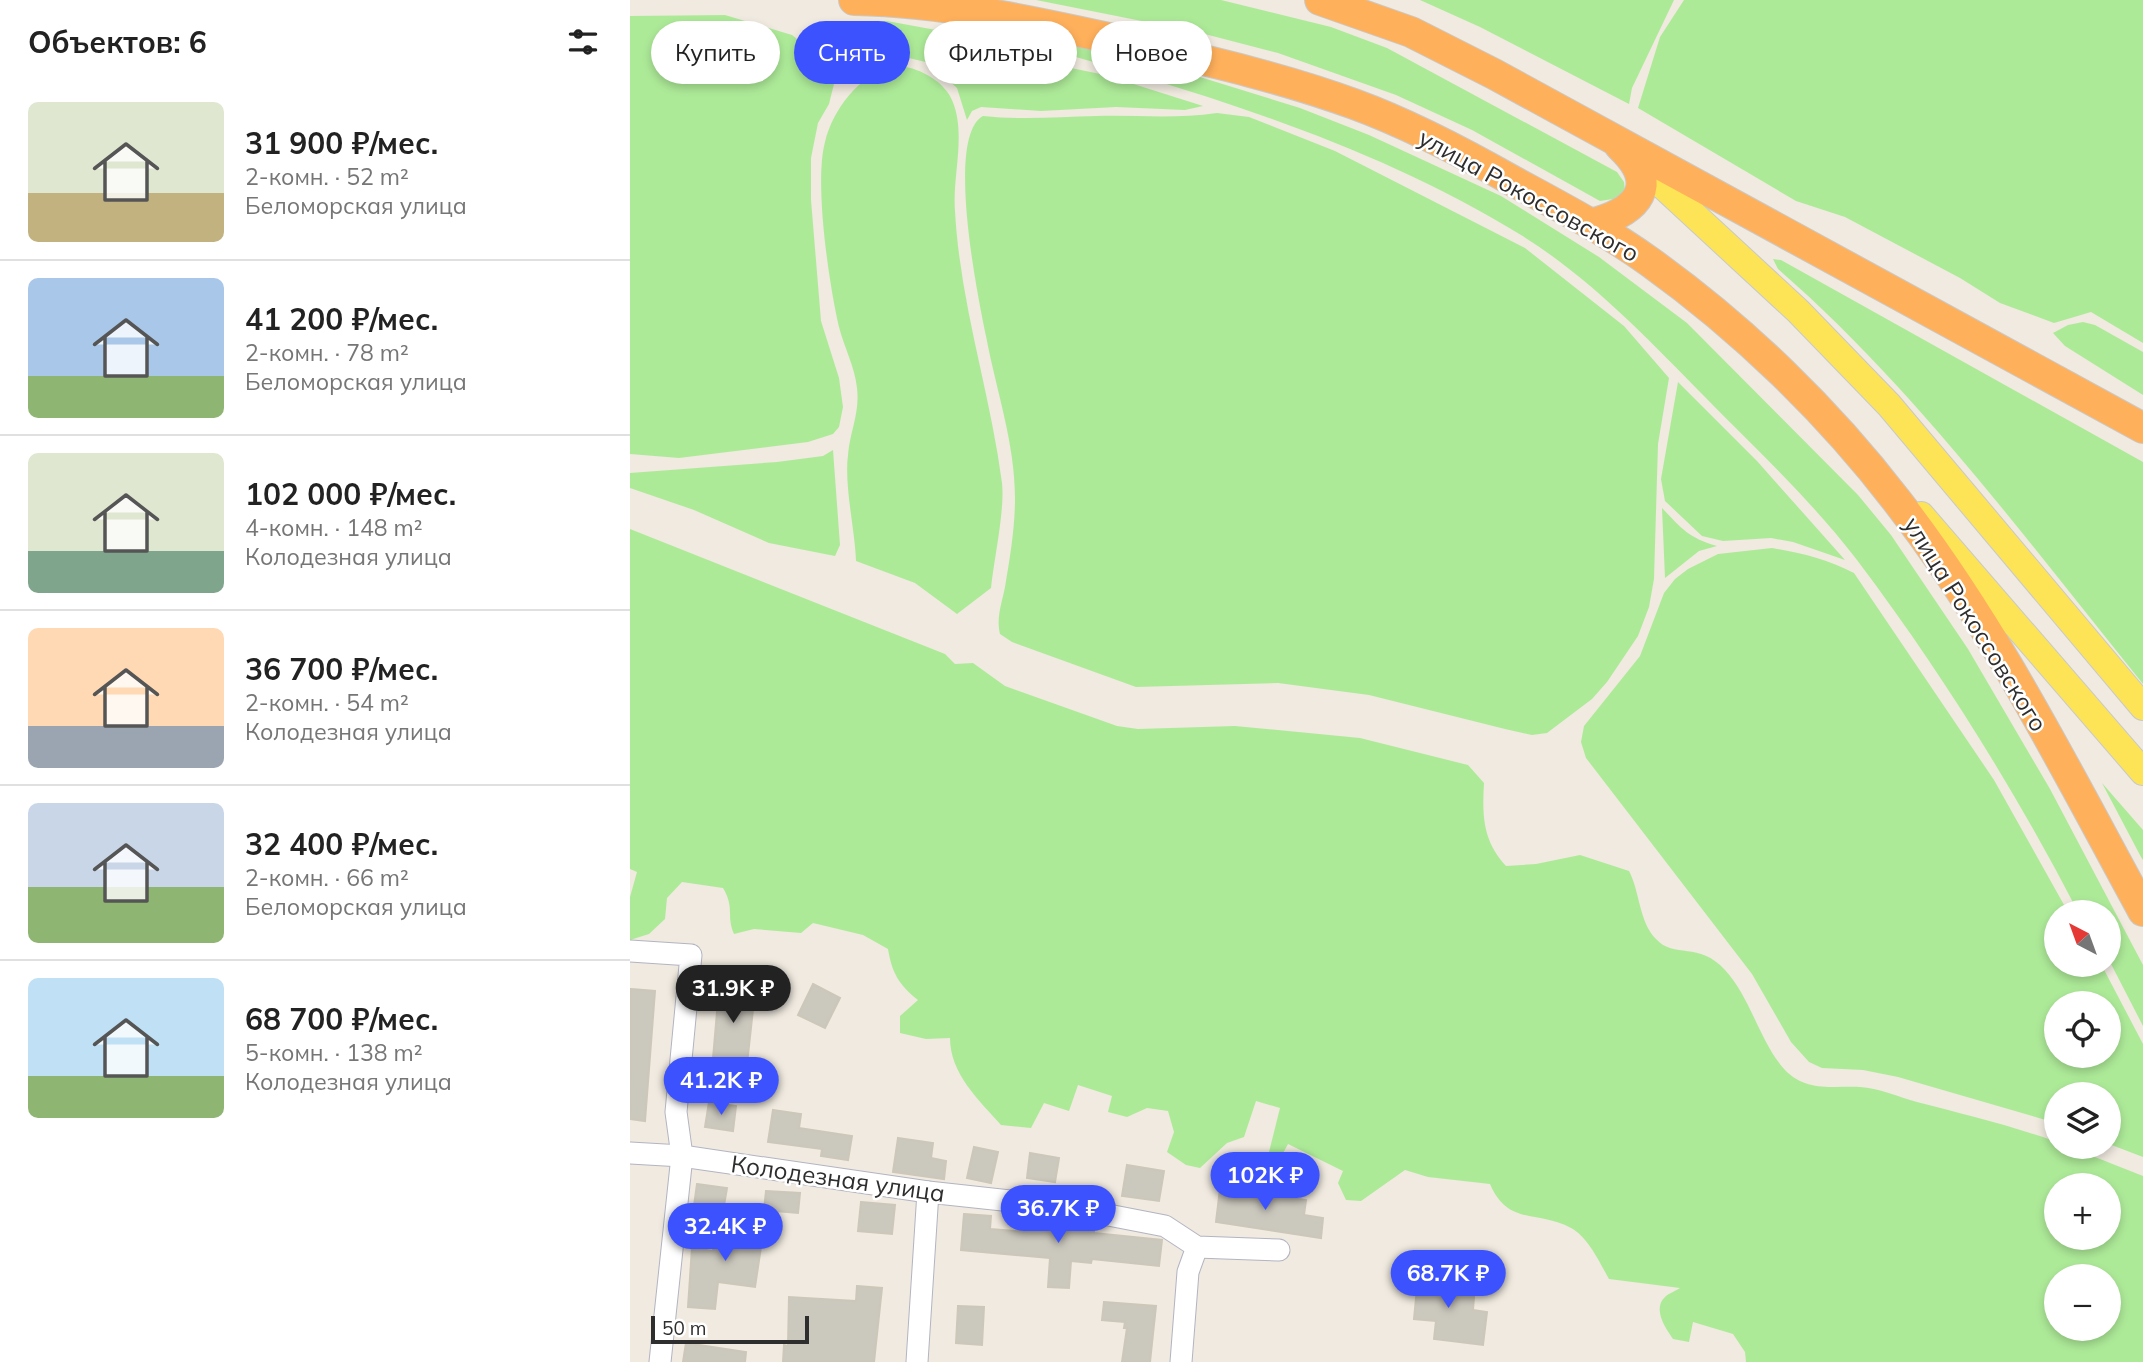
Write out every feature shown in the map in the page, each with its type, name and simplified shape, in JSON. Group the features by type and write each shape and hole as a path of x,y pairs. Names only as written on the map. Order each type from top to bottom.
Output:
{"highway":[{"name":"улица Рокоссовского","path":"854,0 899,1 1008,15 1292,83 1358,105 1446,144 1591,224 1651,263 1754,347 1841,433 1897,500 1950,573 2023,692 2143,911"},
{"path":"1320,0 1412,32 1974,333 2143,428"},
{"path":"1591,224 1613,218 1636,199 1642,175 1639,164 1618,143"}],"main road":[{"path":"1639,164 1798,311 1889,405 2143,707"},
{"path":"1841,433 1966,564 2137,767"}],"street":[{"path":"630,951 691,955 676,1112 682,1156 660,1362"},
{"name":"Колодезная улица","path":"630,1153 682,1156 928,1192 1068,1207 1165,1226 1197,1247"},
{"path":"917,1362 928,1192"},
{"path":"1181,1362 1188,1272 1197,1247 1279,1250"}],"green space":[{"path":"1036,0 1221,0 1331,27 1387,48 1617,172 1624,182 1625,191 1619,198 1600,201 1472,130 1396,95 1278,53 1212,36 1212,21 1142,21"},
{"path":"1420,0 1674,0 1632,88 1629,104 1480,27"},
{"path":"1684,0 2143,0 2143,343 2091,312 2054,323 2000,303 1960,278 1845,217 1796,201 1638,108 1660,37"},
{"path":"725,15 745,21 651,21 651,84 780,84 780,31 794,37 794,84 834,84 829,104 818,123 811,158 811,200 821,321 839,378 843,407 839,427 833,434 808,442 679,458 630,454 630,16"},
{"path":"910,25 924,28 924,61 910,58"},
{"path":"1077,46 1091,49 1091,61 1077,57"},
{"path":"910,68 916,70 924,74 924,84 940,84 945,89 955,109 958,123 955,211 958,246 997,449 1003,494 991,588 957,614 915,583 856,561 847,467 857,406 857,388 839,327 831,286 821,182 822,160 829,130 841,106 858,85 910,84"},
{"path":"1077,69 1091,72 1091,84 1133,84 1203,106 1185,110 1116,107 1041,111 981,107 972,111 967,120 957,88 952,84 1077,84"},
{"path":"1212,81 1300,108 1369,135 1501,196 1599,257 1687,323 1858,495 1891,535 1968,649 2050,789 2109,900 2072,900 2029,821 1975,732 1918,644 1857,560 1821,516 1782,475 1594,289 1521,235 1453,197 1383,163 1239,107 1165,84 1212,84"},
{"path":"1217,113 1249,117 1335,151 1525,248 1624,326 1669,378 1658,444 1654,579 1649,607 1638,636 1607,682 1592,699 1547,733 1532,735 1369,695 1278,683 1136,687 1012,642 1000,634 999,616 1013,531 1014,477 977,288 967,219 966,154 972,130 983,116 1025,118"},
{"path":"1773,259 1781,260 2143,462 2143,684 1924,416 1829,316 1778,269"},
{"path":"2083,322 2095,325 2143,352 2143,395 2065,346 2053,333 2068,325"},
{"path":"1678,382 1757,461 1845,560 1793,542 1771,538 1723,541 1702,536 1665,501 1661,479"},
{"path":"833,450 840,545 835,556 769,543 694,510 630,488 630,473 777,462 823,456"},
{"path":"1662,508 1686,532 1717,546 1699,551 1665,578"},
{"path":"630,529 945,654 955,664 973,663 1005,686 1117,726 1138,729 1235,726 1360,738 1468,765 1484,783 1483,806 1488,837 1506,866 1536,864 1580,855 1629,871 1650,932 1663,945 1706,956 1725,970 1742,994 1776,1059 1793,1077 1811,1085 1874,1089 2003,1125 2044,1138 2044,1159 2100,1159 2143,1176 2143,1362 1746,1362 1745,1352 1733,1334 1693,1322 1689,1342 1673,1339 1662,1319 1660,1307 1665,1297 1680,1288 1609,1279 1593,1251 1577,1232 1558,1223 1515,1212 1505,1206 1490,1184 1428,1177 1405,1170 1361,1201 1346,1200 1338,1183 1343,1171 1288,1144 1281,1157 1269,1152 1280,1108 1256,1101 1244,1137 1227,1143 1200,1168 1186,1165 1167,1152 1174,1132 1168,1111 1147,1108 1127,1117 1108,1112 1112,1096 1078,1085 1069,1111 1044,1103 1031,1128 1001,1125 960,1075 951,1051 950,1038 926,1039 900,1033 900,1016 918,1000 897,978 888,949 863,935 813,923 801,933 754,929 734,934 729,901 723,888 682,882 667,898 665,919 649,934 630,940 630,897 637,872 630,869"},
{"path":"1772,548 1814,557 1854,573 1994,780 2061,900 2044,900 2044,977 2108,977 2115,991 2044,991 2044,1068 2121,1068 2121,1002 2143,1044 2143,1157 2121,1149 2121,1082 2044,1082 2044,1120 1898,1077 1863,1070 1822,1068 1809,1062 1791,1042 1752,974 1586,758 1581,742 1584,726 1640,656 1664,593 1675,579 1688,569 1718,554"},
{"path":"2102,783 2143,830 2143,860 2141,857"},
{"path":"2121,923 2143,965 2143,1026 2118,977 2121,977"}],"building":[{"path":"720,977 756,982 746,1073 712,1070"},
{"path":"813,984 840,998 825,1028 798,1015"},
{"path":"631,989 655,991 645,1121 630,1119"},
{"path":"709,1102 736,1106 733,1131 705,1127"},
{"path":"773,1110 801,1114 799,1128 852,1136 848,1160 821,1156 822,1149 768,1142"},
{"path":"898,1138 933,1143 931,1158 946,1161 944,1179 893,1172"},
{"path":"974,1147 998,1152 991,1183 967,1178"},
{"path":"1030,1153 1059,1158 1055,1182 1027,1178"},
{"path":"1127,1165 1164,1171 1159,1201 1122,1196"},
{"path":"1221,1180 1244,1183 1243,1191 1306,1200 1304,1215 1323,1218 1321,1238 1216,1222"},
{"path":"697,1184 727,1188 722,1217 693,1213"},
{"path":"766,1191 800,1193 798,1213 764,1210"},
{"path":"861,1202 895,1205 892,1234 858,1231"},
{"path":"964,1214 991,1216 990,1229 1027,1232 1028,1220 1089,1225 1094,1226 1094,1233 1162,1240 1159,1266 1092,1259 1091,1263 1071,1261 1069,1288 1048,1287 1050,1258 961,1250"},
{"path":"718,1221 764,1227 755,1287 718,1282 715,1309 688,1307 692,1248 713,1251"},
{"path":"1419,1267 1446,1271 1444,1294 1474,1297 1473,1310 1487,1312 1483,1345 1434,1339 1436,1321 1414,1319"},
{"path":"857,1286 882,1288 874,1362 783,1362 784,1345 788,1346 789,1297 856,1301"},
{"path":"1104,1302 1156,1306 1150,1362 1122,1362 1127,1328 1124,1328 1125,1322 1102,1320"},
{"path":"958,1306 984,1307 982,1345 956,1343"},
{"path":"686,1343 746,1352 745,1362 683,1362"}]}
